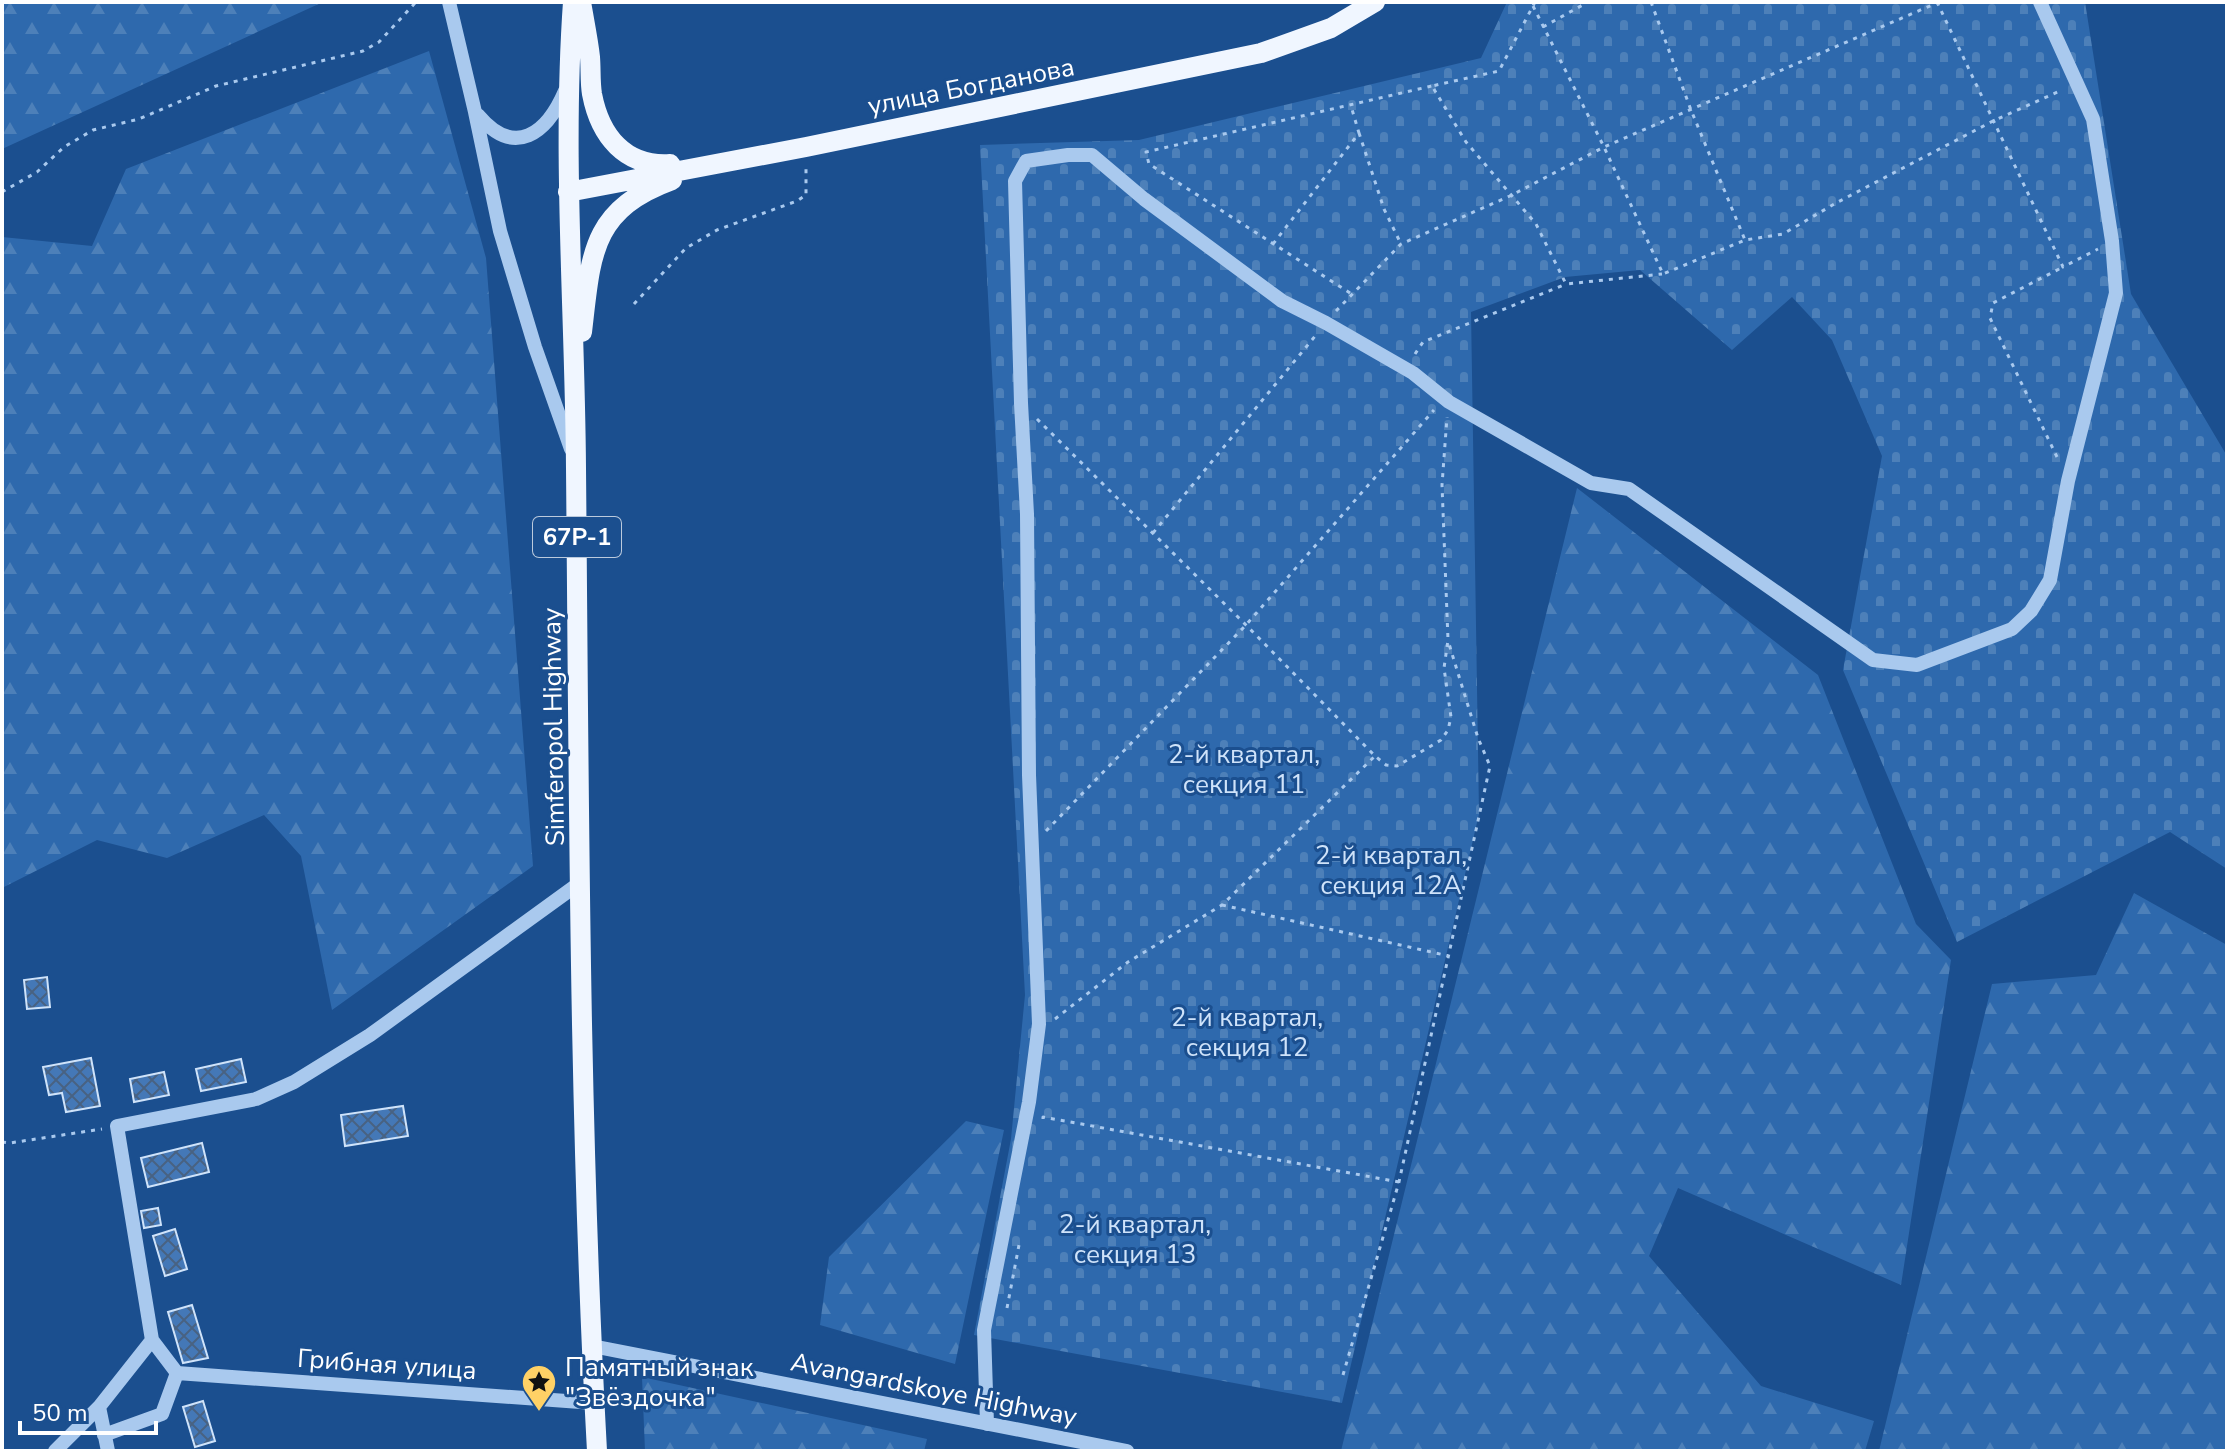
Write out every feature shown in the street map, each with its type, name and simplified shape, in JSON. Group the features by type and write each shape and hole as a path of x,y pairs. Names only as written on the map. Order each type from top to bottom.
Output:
{"main road":[{"name":"Simferopol Highway","path":"573,2 568,84 568,192 576,463 581,882 597,1451"},
{"path":"581,2 592,91 599,120 615,145 635,160 659,165 727,160"},
{"name":"улица Богданова","path":"568,192 806,147 1261,53 1331,28 1375,2"},
{"path":"574,400 590,267 597,242 608,222 635,196 727,160"}],"street":[{"path":"449,2 500,231 535,347 576,463"},
{"path":"987,1424 984,1330 1027,1115 1038,1032 1029,775 1027,514 1015,181 1026,161 1092,155 1144,199 1282,301 1413,373 1447,400 1591,483 1629,489 1873,660 1917,665 2012,629 2031,611 2050,580 2068,481 2116,293 2112,241 2093,119 2040,2"},
{"path":"475,112 489,128 503,137 523,137 545,127 557,110 568,84"},
{"path":"104,1435 162,1414 177,1373 152,1340 117,1126 256,1099 294,1082 370,1035 581,882"},
{"path":"55,1451 99,1407 152,1340"},
{"name":"Avangardskoye Highway","path":"592,1346 1127,1451"},
{"name":"Грибная улица","path":"177,1373 595,1410"},
{"path":"99,1407 108,1451"},
{"path":"595,1410 608,1451"}],"path":[{"path":"2,192 37,172 64,147 93,130 139,119 216,86 363,51 379,42 416,2"},
{"path":"1543,27 1588,2"},
{"path":"1651,2 1691,110 1745,240"},
{"path":"1153,533 1326,323 1401,244 1510,196 1604,147 1938,2 2063,267"},
{"path":"1534,4 1663,274"},
{"path":"1351,294 1149,164 1146,152 1499,71 1534,4"},
{"path":"1413,373 1415,352 1423,342 1566,284 1663,274 1745,240 1783,234 1993,121 2076,83"},
{"path":"1432,86 1466,142 1536,224 1566,284"},
{"path":"1351,106 1384,209 1401,244"},
{"path":"1273,244 1359,133"},
{"path":"634,304 686,248 717,230 806,195 805,178"},
{"path":"2068,481 1990,318 1993,303 2112,241"},
{"path":"1021,403 1375,756 1386,765 1397,766 1441,740 1448,730 1451,717 1444,668 1448,640 1442,485 1447,400"},
{"path":"1033,845 1246,625 1447,400"},
{"path":"1343,1375 1399,1182 1490,766 1478,738 1448,640"},
{"path":"1038,1032 1128,962 1222,905 1375,756"},
{"path":"1222,905 1449,956"},
{"path":"1040,1131 1043,1117 1399,1182"},
{"path":"2,1142 117,1126"},
{"path":"1007,1308 1021,1234"}],"green space":[{"path":"2,2 323,2 2,149"},
{"path":"1507,2 2085,2 2131,294 2227,456 2227,869 2170,832 1957,942 1843,670 1882,456 1832,340 1792,297 1732,350 1640,270 1565,277 1471,312 1479,814 1342,1403 974,1335 1011,1139 1025,995 980,145 1139,140 1481,58"},
{"path":"429,51 486,258 533,866 332,1010 301,856 264,815 167,858 97,840 2,888 2,237 92,246 126,169"},
{"path":"1577,488 1818,675 1916,924 1951,960 1901,1285 1678,1188 1649,1256 1761,1386 1874,1421 1865,1451 1341,1451"},
{"path":"2134,893 2227,945 2227,1451 1879,1451 1992,984 2096,975"},
{"path":"966,1121 1004,1130 955,1364 820,1325 829,1257"},
{"path":"642,1377 927,1439 924,1451 645,1451"}],"building":[{"path":"47,977 50,1007 27,1009 24,980"},
{"path":"91,1058 100,1106 66,1112 62,1093 49,1095 43,1067"},
{"path":"241,1059 246,1082 201,1091 196,1069"},
{"path":"164,1072 169,1095 134,1102 130,1079"},
{"path":"403,1106 408,1136 345,1146 341,1115"},
{"path":"202,1143 209,1172 148,1187 141,1158"},
{"path":"158,1208 161,1225 144,1228 141,1211"},
{"path":"175,1229 187,1269 165,1276 153,1236"},
{"path":"192,1305 208,1358 183,1363 168,1312"},
{"path":"203,1401 215,1441 195,1447 183,1407"}],"place":[{"name":"Памятный знак \"Звёздочка\"","path":"539,1413"}],"park label":[{"name":"2-й квартал, секция 11","path":"1244,769"},
{"name":"2-й квартал, секция 12А","path":"1391,870"},
{"name":"2-й квартал, секция 12","path":"1247,1032"},
{"name":"2-й квартал, секция 13","path":"1135,1239"}]}
